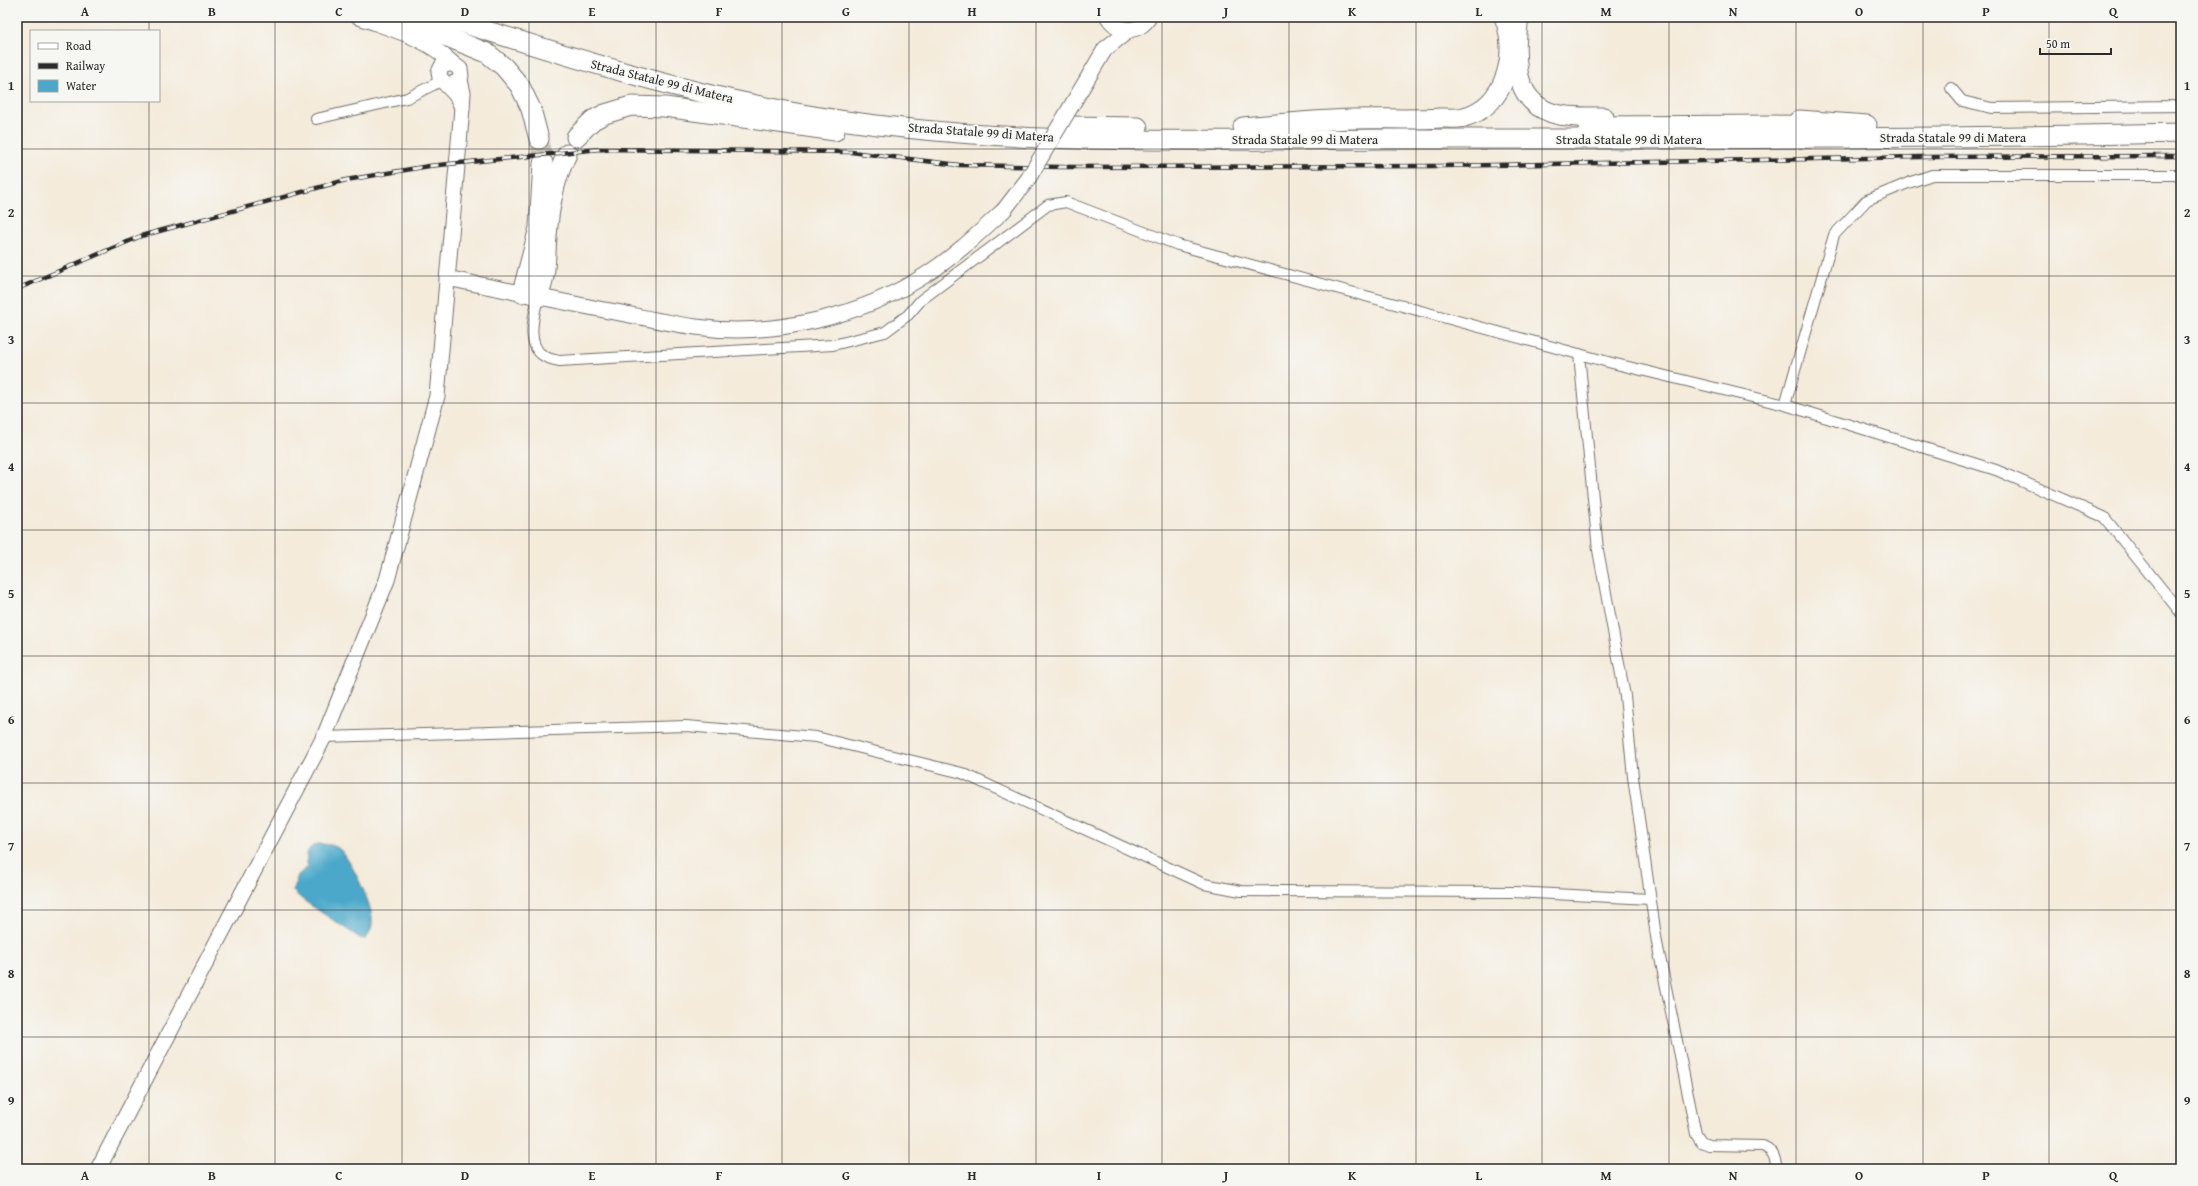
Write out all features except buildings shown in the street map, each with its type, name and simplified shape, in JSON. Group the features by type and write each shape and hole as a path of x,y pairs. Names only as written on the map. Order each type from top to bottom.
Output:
{"highway":[{"path":"398,17 487,53 504,66 520,86 531,109 539,139"},
{"name":"Strada Statale 99 di Matera","path":"443,17 607,68 694,91 794,112 954,132 1096,140 1764,139 2181,133"},
{"path":"486,17 604,55 677,74 794,100 872,112 955,122 1088,127 1243,127 2034,125 2181,121"},
{"path":"1243,127 1351,119 1464,117 1474,113 1492,99 1504,82 1510,62 1510,36 1504,17"},
{"path":"1519,17 1516,64 1519,79 1526,94 1537,105 1551,113 1586,117 1808,120 1867,125"},
{"path":"530,295 546,266 547,238 553,190 558,172 572,146 593,120 605,114 632,106 647,106 800,127 908,137 996,143 1096,140"},
{"path":"530,295 539,228 543,163"}],"street":[{"path":"98,1169 324,737 387,580 436,396 462,108 448,75 429,45 410,36 359,17"},
{"path":"447,278 697,327 742,329 790,326 845,313 896,292 926,275 952,257 1004,210 1028,179 1105,49 1129,30 1142,26 1149,17"},
{"path":"1110,19 1116,26 1129,30"},
{"path":"1105,49 1110,19"},
{"path":"316,119 407,98 448,75"},
{"path":"1951,88 1962,101 1992,108 2181,106"},
{"path":"1785,405 1834,235 1867,200 1908,183 1932,176 2181,175"},
{"path":"530,295 533,321 533,341 537,350 545,357 560,362 833,345 885,332 908,315 921,300 1048,205 1066,202 1178,245 1579,354 1785,405 1996,470 2104,517 2181,613"},
{"path":"1579,354 1598,550 1625,696 1633,777 1650,899 1657,943 1698,1138 1709,1145 1763,1146 1770,1150 1775,1157 1777,1169"},
{"path":"324,737 686,726 816,737 962,773 1197,881 1241,891 1514,892 1650,899"}],"water":[{"path":"317,844 325,844 338,848 343,852 354,870 371,912 372,926 366,939 360,938 303,900 293,891 298,875 308,867 307,853"}],"tunnel":[{"path":"539,139 543,163"}],"railway":[{"path":"17,289 141,236 346,180 429,166 600,149 851,152 959,165 1061,167 1443,166 1921,157 2181,156"}]}
